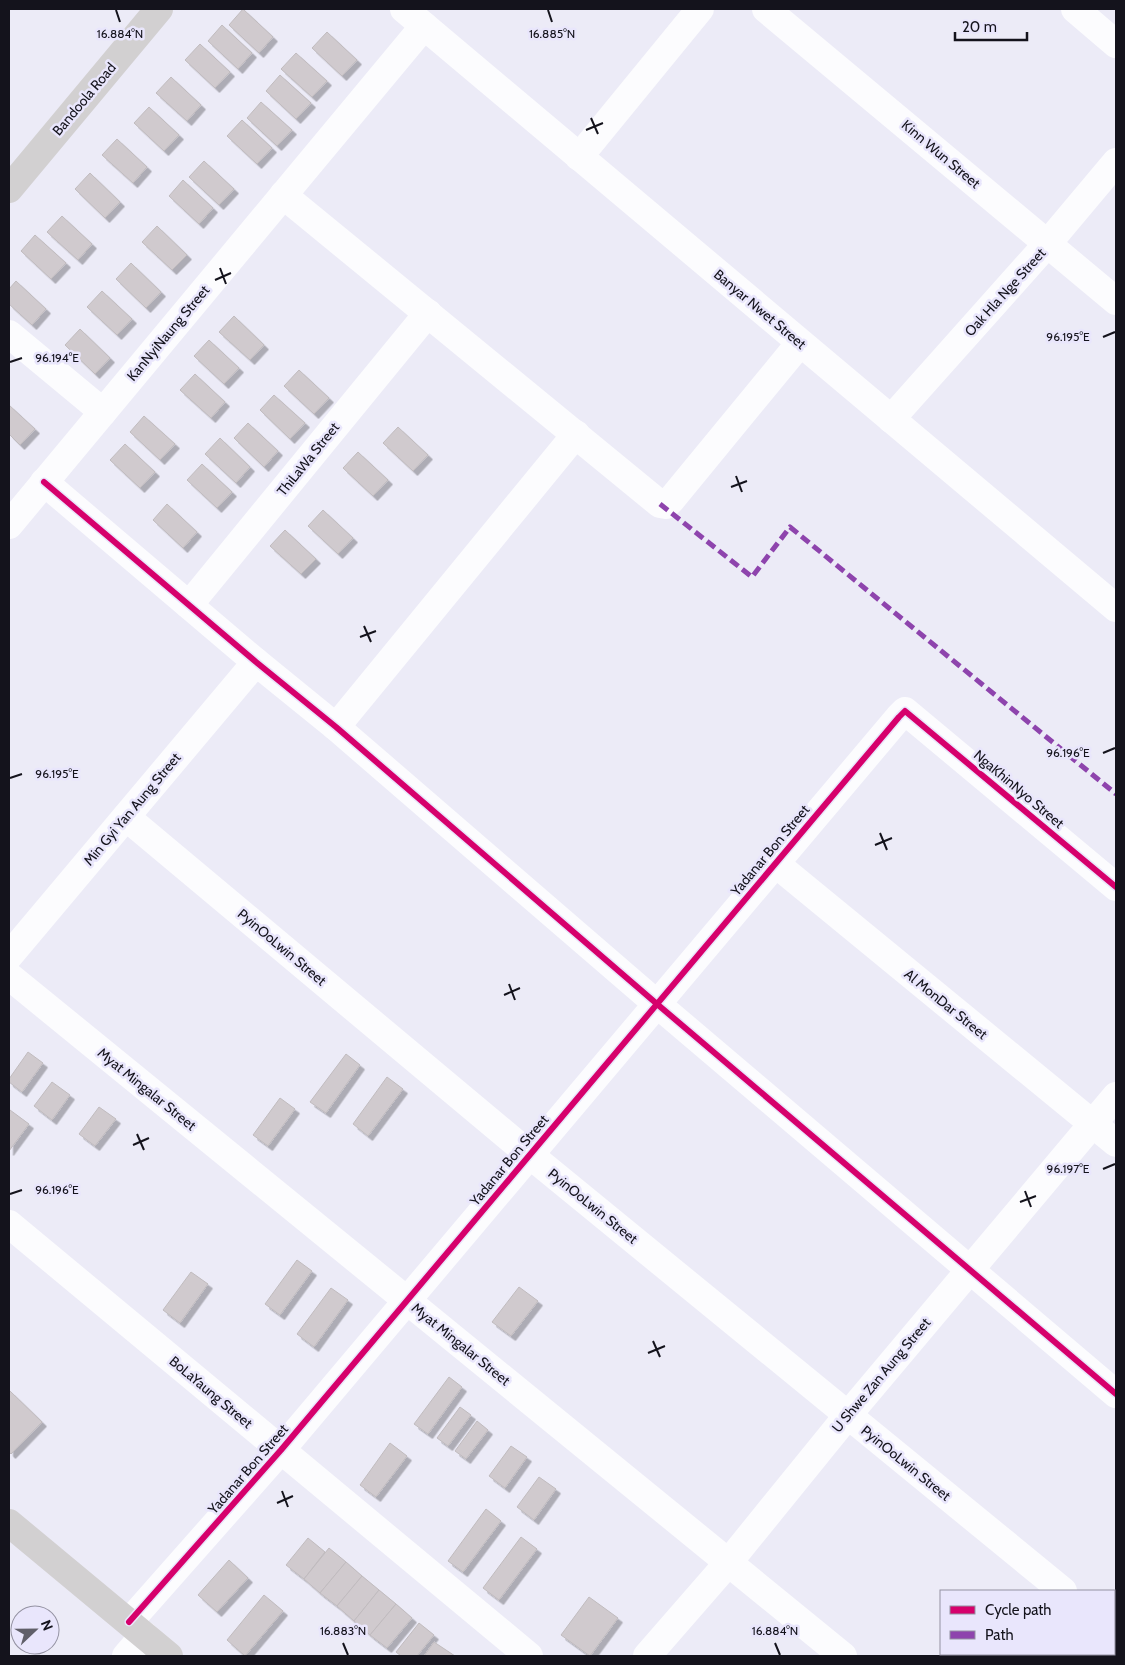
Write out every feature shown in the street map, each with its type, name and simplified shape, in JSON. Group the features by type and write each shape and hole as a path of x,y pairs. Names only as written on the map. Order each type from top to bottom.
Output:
{"street":[{"name":"Bandoola Road","path":"9,189 159,9"},
{"name":"Banyar Nwet Street","path":"404,9 1116,608"},
{"path":"579,157 700,9"},
{"name":"Kinn Wun Street","path":"766,9 1116,301"},
{"path":"1075,9 1116,44"},
{"name":"KanNyiNaung Street","path":"9,525 424,26"},
{"name":"Oak Hla Nge Street","path":"891,419 1048,243 1116,162"},
{"path":"283,195 660,504 666,505 800,343"},
{"name":"ThiLaWa Street","path":"189,605 428,313"},
{"path":"9,334 103,412"},
{"path":"336,727 576,434"},
{"path":"44,482 256,662 336,727 657,1004 1116,1394"},
{"name":"Min Gyi Yan Aung Street","path":"9,956 256,662"},
{"name":"Yadanar Bon Street","path":"126,1656 136,1629 281,1450 905,711"},
{"name":"NgaKhinNyo Street","path":"905,711 1116,887"},
{"name":"PyinOoLwin Street","path":"126,817 530,1155 1062,1590"},
{"name":"Al MonDar Street","path":"776,864 1116,1143"},
{"name":"Myat Mingalar Street","path":"9,976 843,1656"},
{"name":"U Shwe Zan Aung Street","path":"647,1656 728,1563 969,1269 1116,1096"},
{"name":"BoLaYaung Street","path":"9,1224 529,1656"},
{"path":"9,1523 169,1656"}],"building":[{"path":"243,9 273,37 259,53 229,25"},
{"path":"222,25 252,53 238,69 208,41"},
{"path":"327,32 357,60 342,76 312,48"},
{"path":"200,44 230,72 215,88 185,60"},
{"path":"296,53 327,81 312,97 281,69"},
{"path":"280,75 311,103 296,119 266,91"},
{"path":"171,77 201,105 187,121 156,93"},
{"path":"261,102 292,130 277,146 247,118"},
{"path":"149,107 179,135 164,151 134,123"},
{"path":"242,120 272,148 257,164 227,136"},
{"path":"117,139 147,167 133,183 102,155"},
{"path":"204,161 234,189 219,205 189,177"},
{"path":"90,173 120,202 105,218 75,189"},
{"path":"183,180 213,208 199,224 169,196"},
{"path":"62,216 92,244 78,260 47,232"},
{"path":"157,226 187,255 172,270 142,242"},
{"path":"35,235 66,263 51,279 21,251"},
{"path":"131,263 161,292 146,308 116,279"},
{"path":"16,281 46,309 32,325 9,304 9,289"},
{"path":"102,291 132,319 117,335 87,307"},
{"path":"234,316 264,345 250,360 219,332"},
{"path":"80,329 110,358 95,374 65,345"},
{"path":"209,340 239,368 224,384 194,356"},
{"path":"299,370 329,398 314,414 284,386"},
{"path":"195,374 225,402 211,418 180,390"},
{"path":"274,395 305,423 290,439 260,410"},
{"path":"9,405 35,429 20,445 9,434"},
{"path":"144,416 175,444 160,460 130,432"},
{"path":"248,423 278,451 264,467 234,438"},
{"path":"398,427 428,455 413,471 383,443"},
{"path":"220,438 250,467 236,483 205,454"},
{"path":"125,444 155,472 140,488 110,460"},
{"path":"358,452 388,480 373,496 343,468"},
{"path":"202,464 232,492 217,508 187,480"},
{"path":"167,504 197,532 183,548 153,520"},
{"path":"323,510 353,538 338,554 308,526"},
{"path":"285,530 316,559 301,574 270,546"},
{"path":"28,1052 43,1063 22,1092 9,1082 9,1079"},
{"path":"346,1054 360,1065 326,1113 310,1102"},
{"path":"387,1077 403,1089 368,1136 353,1124"},
{"path":"52,1082 70,1095 52,1120 34,1106"},
{"path":"280,1098 295,1109 268,1146 253,1135"},
{"path":"99,1107 116,1119 95,1146 79,1134"},
{"path":"10,1110 29,1124 9,1151 9,1112"},
{"path":"297,1260 312,1271 280,1315 265,1304"},
{"path":"191,1272 208,1284 180,1323 163,1310"},
{"path":"519,1287 538,1301 511,1336 492,1322"},
{"path":"331,1288 348,1300 314,1347 297,1334"},
{"path":"449,1377 462,1387 428,1434 414,1424"},
{"path":"10,1391 42,1422 11,1454 9,1452"},
{"path":"460,1407 471,1415 448,1446 437,1438"},
{"path":"477,1421 488,1430 466,1459 455,1451"},
{"path":"390,1443 407,1456 376,1497 360,1485"},
{"path":"511,1446 527,1457 505,1488 489,1476"},
{"path":"539,1477 556,1489 534,1520 517,1507"},
{"path":"486,1509 501,1521 463,1572 448,1561"},
{"path":"521,1537 537,1549 499,1600 483,1588"},
{"path":"308,1538 325,1552 304,1579 286,1565"},
{"path":"329,1548 346,1562 320,1593 304,1579"},
{"path":"229,1560 248,1578 217,1612 198,1595"},
{"path":"346,1562 362,1576 337,1606 320,1593"},
{"path":"362,1576 379,1590 354,1621 337,1606"},
{"path":"379,1590 396,1604 370,1635 354,1621"},
{"path":"264,1595 283,1611 245,1656 227,1640"},
{"path":"589,1597 618,1618 590,1656 561,1635"},
{"path":"396,1604 412,1618 387,1648 370,1635"},
{"path":"419,1623 434,1635 417,1656 401,1656 396,1652"},
{"path":"434,1642 455,1656 424,1656"}],"marked path":[{"path":"660,504 752,577 790,527 1116,794"}],"cycle path":[{"path":"44,482 256,662 336,727 657,1004 1116,1394"},
{"path":"129,1622 281,1450 905,711 1116,887"}]}
